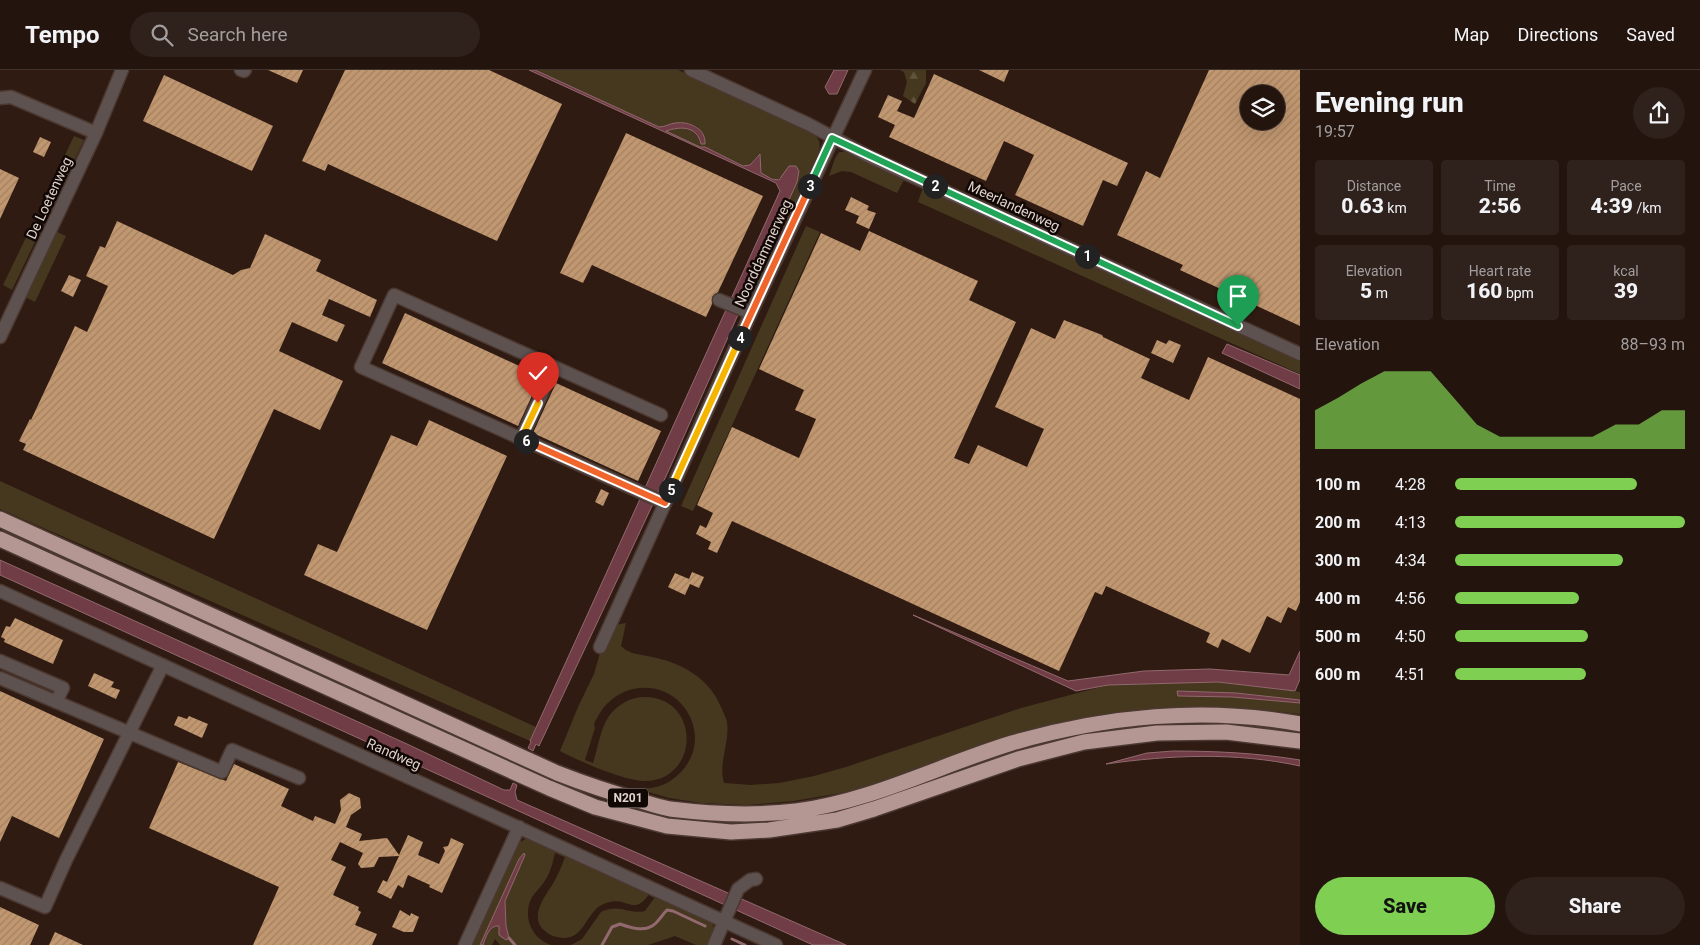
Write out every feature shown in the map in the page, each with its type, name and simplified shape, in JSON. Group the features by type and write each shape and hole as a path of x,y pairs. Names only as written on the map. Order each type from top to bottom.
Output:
{"highway":[{"name":"N201","path":"0,519 557,773 601,790 669,809 766,814 816,807 871,793 1012,743 1084,726 1156,716 1228,716 1300,724"},
{"name":"N201","path":"0,539 549,788 596,807 667,826 731,832 799,827 837,820 1018,759 1084,742 1156,733 1216,732 1300,741"}],"street":[{"name":"De Loetenweg","path":"0,337 96,133 122,70"},
{"name":"Meerlandenweg","path":"691,70 772,107 868,156 1300,354"},
{"name":"Noorddammerweg","path":"600,647 748,313 864,70"},
{"path":"0,98 10,97 96,133"},
{"path":"661,415 394,295 361,367 663,502"},
{"path":"721,301 748,313"},
{"path":"521,439 554,367"},
{"name":"Randweg","path":"0,591 776,945"},
{"path":"0,661 63,688 56,702"},
{"path":"0,888 44,907 163,665"},
{"path":"0,678 222,772 232,750 299,778"},
{"path":"465,945 519,827"},
{"path":"714,945 734,895 742,884 756,879"}],"green space":[{"path":"535,70 678,70 808,130 819,141 820,147 816,163 796,203 790,199 797,182 781,177 777,180 762,174 758,155 750,165 744,166 666,131 678,128 688,129 696,134 701,144 705,144 698,127 692,124 680,123 659,127"},
{"path":"900,70 926,70 926,83 915,104 903,96 907,82 904,72"},
{"path":"74,136 84,140 49,213 39,210"},
{"path":"839,152 847,152 905,178 897,193 851,172 842,171 829,176"},
{"path":"923,187 1300,358 1300,374 918,202"},
{"path":"34,221 43,225 12,290 3,285"},
{"path":"806,226 820,232 693,511 681,506"},
{"path":"55,231 66,236 35,302 25,297"},
{"path":"0,481 536,727 530,741 0,509"},
{"path":"626,623 621,646 624,649 635,654 674,663 684,668 702,680 716,697 727,722 727,738 722,768 724,783 751,785 779,783 814,776 1021,708 1108,685 1218,682 1300,692 1300,700 1236,693 1178,691 1179,696 1232,697 1300,703 1300,714 1244,708 1175,707 1100,715 1015,735 852,791 794,801 747,805 702,803 669,798 635,788 654,788 665,784 680,773 690,759 695,743 694,728 688,713 679,701 666,692 651,688 633,689 623,692 611,700 602,709 594,724 595,728 585,760 593,763 606,721 620,705 639,697 664,701 677,711 684,724 687,739 684,755 676,768 663,777 645,781 626,778 590,765 560,751 594,674 602,646 615,625"},
{"path":"527,838 534,839 650,893 639,904 634,905 614,901 606,903 593,912 574,936 567,938 553,936 541,927 538,915 541,903 554,882 565,857 555,853 549,873 532,897 528,912 530,926 534,932 544,942 551,945 500,945 495,939 492,945 483,945 488,932 495,926 499,925 509,938 506,926 505,901 525,854 519,859 480,945 469,945 515,845"},
{"path":"655,897 709,920 712,923 713,929 707,945 696,945 675,936 648,945 571,945 582,939 601,912 614,909 634,912 645,911"}],"shaded area":[{"path":"529,70 535,70 659,127 675,123 686,123 696,127 703,134 705,144 701,144 696,134 688,129 677,128 666,131 700,147 705,147 743,166 750,165 760,154 761,173 772,179 779,180 789,166 796,166 799,171 797,182 668,472 539,746 536,744 533,751 528,748 530,741 780,191 776,183"},
{"path":"834,70 848,70 837,94 829,94 825,87"},
{"path":"1227,344 1300,375 1300,389 1222,353"},
{"path":"0,560 407,744 504,790 510,790 513,783 517,785 515,792 517,800 846,945 813,945 0,575"},
{"path":"913,615 1068,681 1144,671 1210,669 1289,675 1300,651 1300,679 1295,691 1218,682 1108,685 1076,691"},
{"path":"1177,691 1236,693 1300,700 1300,703 1232,697 1178,696"},
{"path":"1173,751 1221,752 1268,756 1300,760 1300,766 1252,759 1203,756 1106,764 1147,753"},
{"path":"524,853 525,855 505,901 506,926 509,938 506,940 499,935 499,926 496,926 488,932 483,945 480,945 519,859"}],"building":[{"path":"268,70 303,70 297,83"},
{"path":"345,70 489,70 562,104 497,241 328,164 325,171 302,161"},
{"path":"979,70 1009,70 1004,82"},
{"path":"1209,70 1300,70 1300,326 1180,270 1183,265 1117,235 1146,171 1160,178"},
{"path":"934,74 1128,163 1117,186 1103,180 1083,226 1015,195 1034,155 1004,141 986,181 889,137 895,125 878,117 888,95 902,101 897,111 914,118"},
{"path":"164,75 273,126 252,171 143,121"},
{"path":"626,133 763,196 718,292 712,297 712,304 706,317 592,265 583,283 560,273"},
{"path":"40,137 51,142 44,157 33,152"},
{"path":"0,169 19,178 0,219"},
{"path":"851,197 869,206 867,210 876,213 869,229 856,223 859,216 845,210"},
{"path":"117,221 233,275 241,270 250,268 265,234 321,260 316,271 377,300 370,317 329,299 322,315 345,325 337,342 292,322 279,351 343,381 320,430 274,409 214,539 23,450 26,444 19,441 31,420 75,326 87,332 108,286 86,276 100,246 105,248"},
{"path":"869,231 978,281 969,300 1016,322 954,458 969,464 978,445 1027,467 1044,429 995,407 1031,328 1055,339 1064,320 1102,335 1150,359 1141,378 1189,400 1208,357 1300,399 1300,602 1296,611 1288,607 1281,623 1267,616 1250,653 1222,639 1218,648 1206,642 1210,633 1106,586 1102,595 1095,592 1059,671 732,521 717,553 708,549 711,542 696,534 700,525 706,528 713,513 697,505 732,427 799,458 816,419 795,410 804,390 759,369 821,233 860,251"},
{"path":"69,275 81,280 73,297 61,291"},
{"path":"405,313 541,376 518,426 382,363"},
{"path":"1157,340 1166,344 1169,340 1181,345 1173,363 1151,353"},
{"path":"556,383 661,431 638,481 533,433"},
{"path":"429,420 507,456 427,630 304,575 318,544 337,552 391,435 417,446"},
{"path":"601,489 609,493 603,506 595,502"},
{"path":"692,572 704,577 699,588 690,584 685,595 668,587 675,573 689,579"},
{"path":"15,618 63,640 53,664 4,642 5,639 1,637 6,626 10,627"},
{"path":"94,673 114,682 111,687 120,690 116,699 88,686"},
{"path":"0,691 104,739 59,838 12,816 0,842"},
{"path":"178,716 187,719 189,716 208,724 202,738 174,725"},
{"path":"178,762 226,781 234,764 289,789 281,806 313,821 315,816 335,824 341,810 340,800 349,793 360,798 361,808 351,815 346,827 362,834 359,841 387,838 399,855 408,835 423,842 418,855 439,864 445,851 443,847 448,846 451,838 464,844 442,893 408,875 403,888 398,885 391,899 377,892 383,880 387,882 399,856 379,857 374,867 361,868 358,864 363,853 340,842 331,860 346,867 333,895 359,907 358,910 361,912 355,925 377,934 372,945 253,945 279,887 149,828"},
{"path":"0,907 39,925 30,945 0,945"},
{"path":"400,910 410,916 411,913 419,917 413,932 404,932 392,927"},
{"path":"55,932 83,945 49,945"}],"waterway":[{"path":"602,945 612,927 620,924 634,928 648,928 656,923 667,910 705,926"},
{"path":"509,938 515,945"},
{"path":"732,939 745,945"}],"route":[{"path":"538,403 521,439 665,503 832,138 1238,326"}]}
